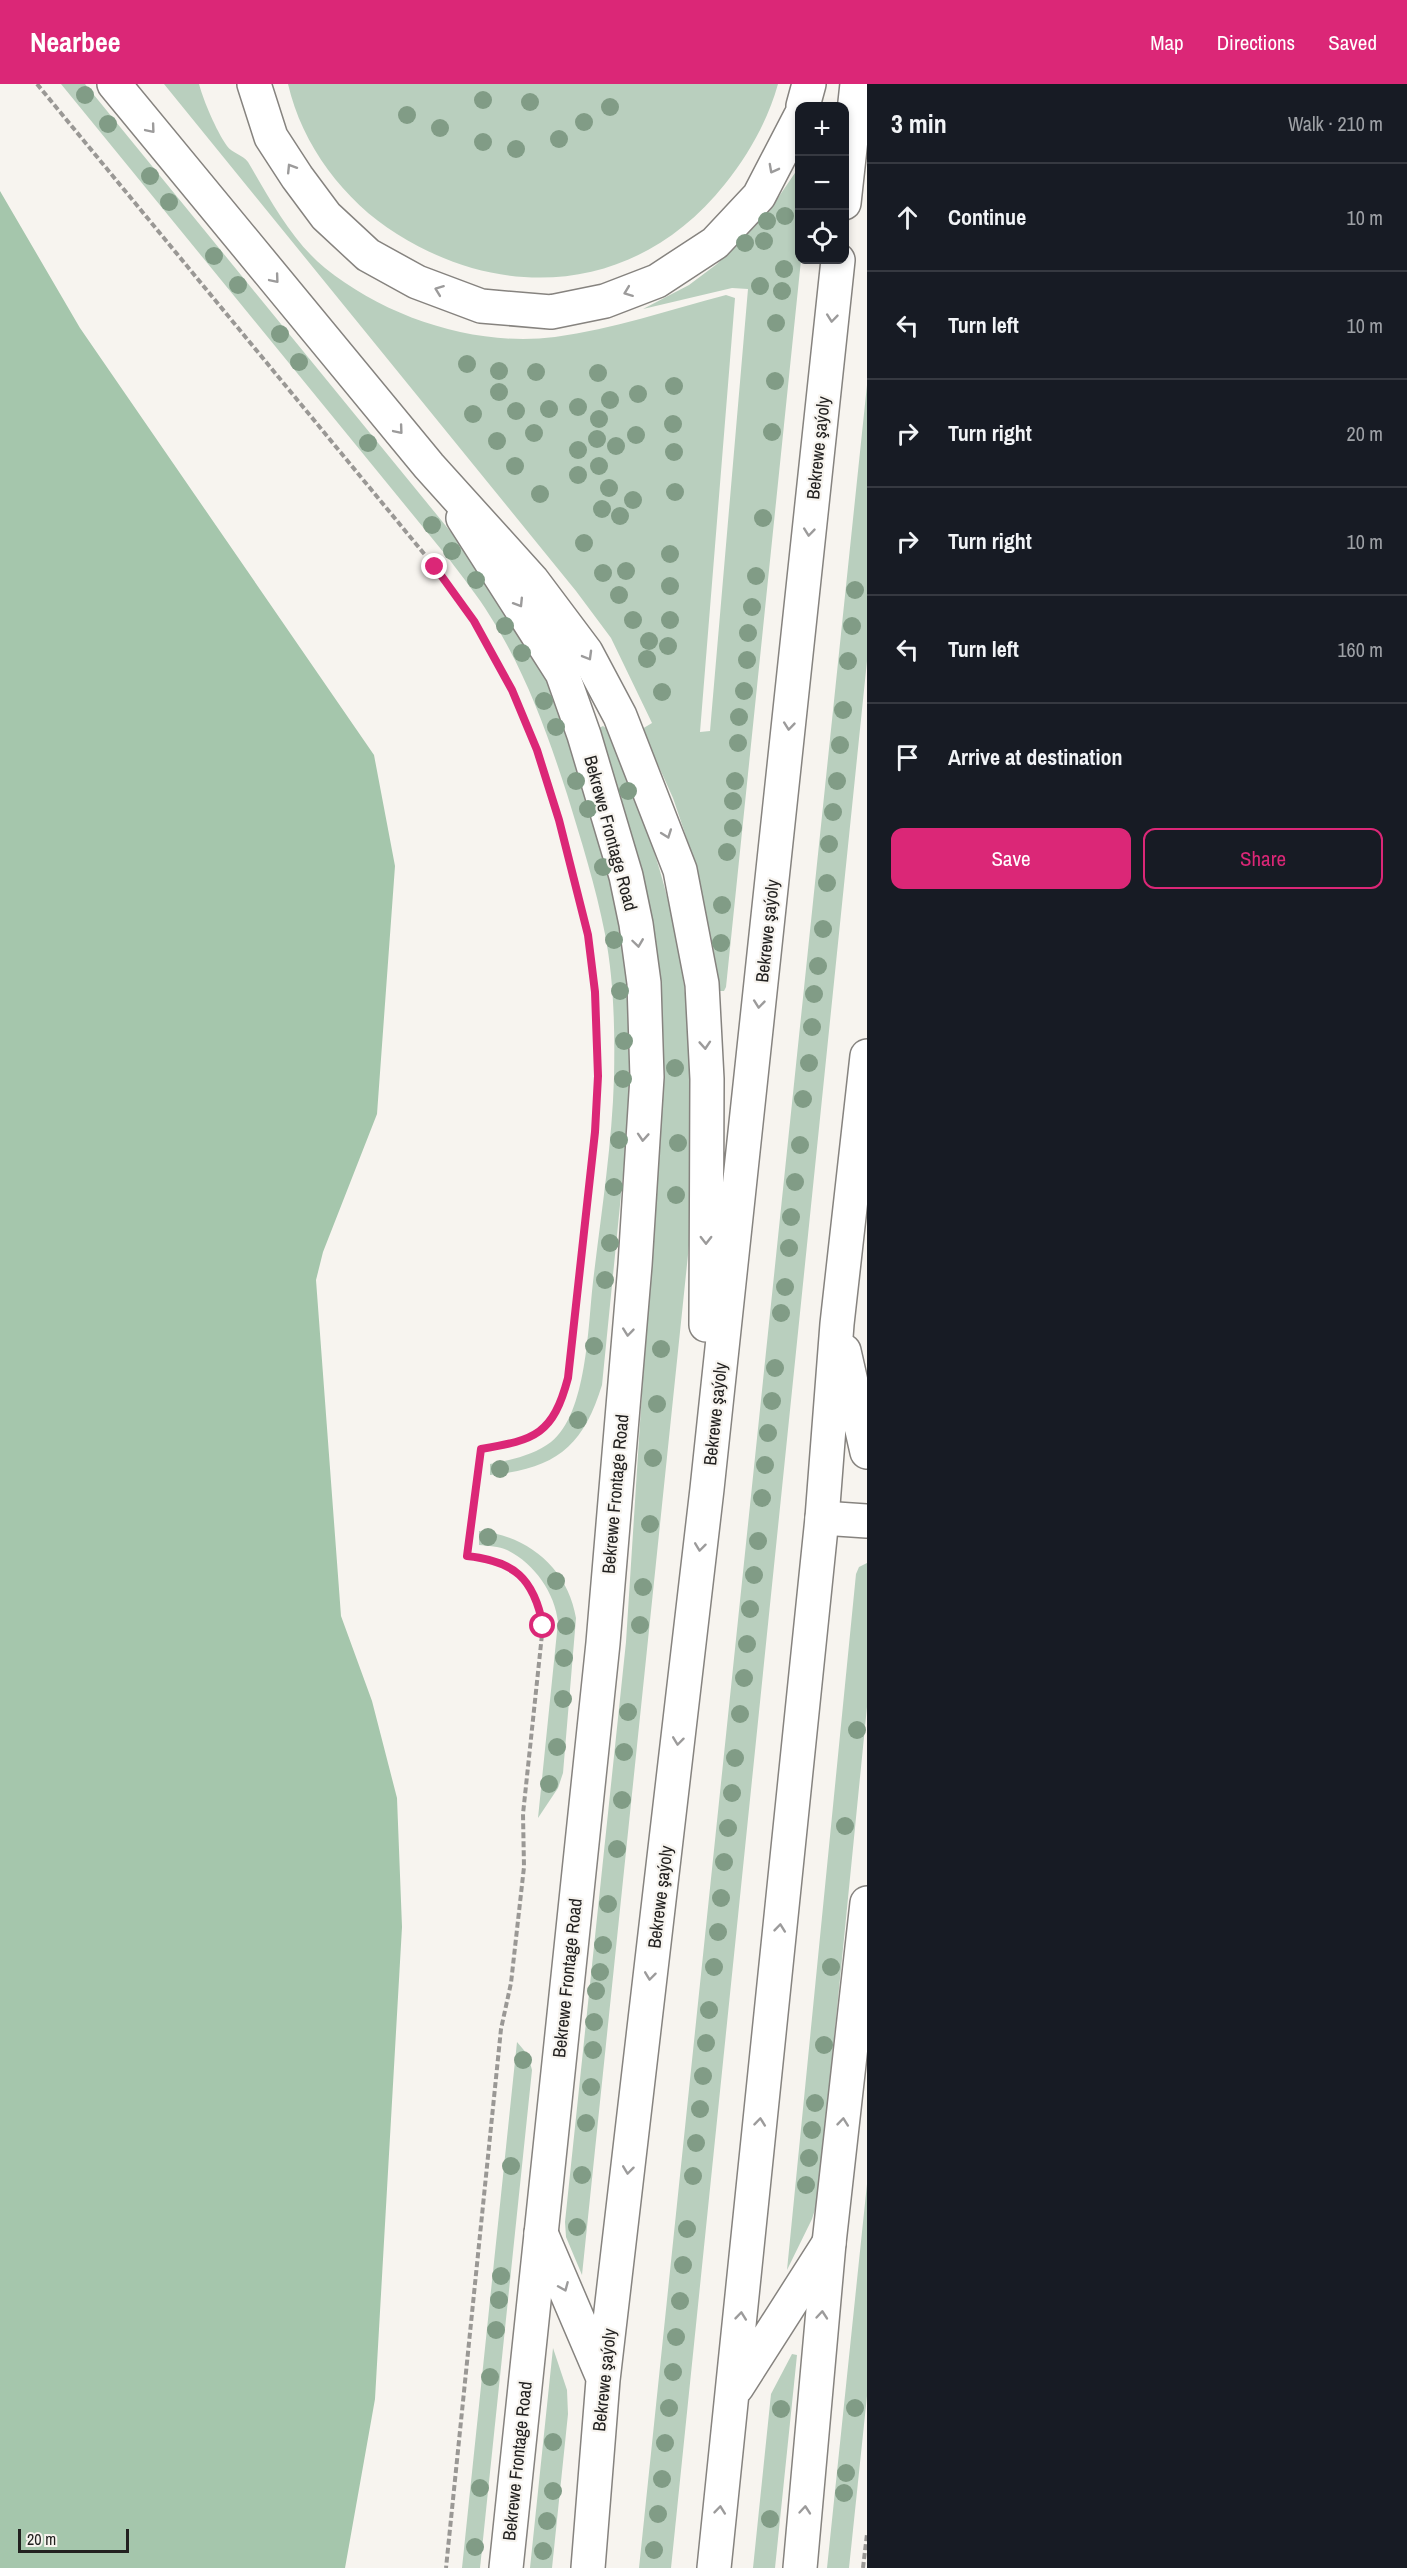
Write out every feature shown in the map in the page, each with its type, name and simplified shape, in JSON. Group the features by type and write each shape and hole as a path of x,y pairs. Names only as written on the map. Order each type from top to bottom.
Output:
{"main road":[{"path":"114,84 429,466 532,580 586,652 620,716 680,870 702,984 707,1079 707,1489"},
{"path":"254,84 271,137 297,177 326,216 368,255 417,282 481,306 551,312 605,301 657,281 715,243 759,196 795,127"},
{"path":"804,102 809,84"},
{"path":"849,157 857,84"},
{"name":"Bekrewe şaýoly","path":"588,2568 603,2380 707,1489 838,264"},
{"name":"Bekrewe Frontage Road","path":"429,466 562,672 605,802 626,876 644,983 647,1077 635,1265 603,1643 506,2568"},
{"path":"714,2568 822,1518 837,1324 867,1056"},
{"path":"854,1176 867,1142"},
{"path":"829,1422 865,1431 837,1324"},
{"path":"822,1518 867,1521"},
{"path":"800,2568 829,2243 867,1903"},
{"path":"541,2233 603,2380"},
{"path":"733,2393 829,2243"}],"path":[{"path":"37,84 435,567 474,621 512,690 537,750 571,865 588,935 595,1004 598,1076 595,1132 568,1378 561,1404 553,1420 544,1428 530,1437 481,1449 467,1556 493,1559 508,1566 528,1586 539,1606 543,1626 522,1814 524,1867 511,1983 501,2029 446,2568"},
{"path":"863,2568 867,2534"}],"green space":[{"path":"61,84 85,84 459,542 547,676 573,740 614,877 630,985 633,1075 602,1385 586,1424 575,1439 563,1451 532,1467 490,1475 490,1464 530,1454 551,1442 563,1429 579,1390 584,1368 606,1180 614,1078 613,1006 605,934 588,864 567,794 543,725 514,658 475,594 449,559"},
{"path":"164,84 199,84 211,116 227,146 248,162 291,232 302,245 325,268 349,286 404,314 464,333 525,339 555,337 598,329 726,295 735,298 700,732 710,731 748,289 732,288 643,309 689,285 717,264 769,211 795,173 795,264 801,264 724,991 719,991 695,863 673,798 642,729 652,723 611,638 576,591"},
{"path":"288,84 778,84 763,124 742,161 725,184 691,219 654,247 614,265 572,275 528,277 484,271 440,257 378,221 343,188 328,170 303,129"},
{"path":"0,191 80,328 374,755 395,866 377,1114 323,1252 316,1280 341,1616 372,1701 397,1798 402,1927 375,2399 345,2568 0,2568"},
{"path":"867,385 867,661 671,2568 639,2568"},
{"path":"603,726 607,729 633,791 655,854 679,952 690,1045 691,1226 582,2275 566,2237 565,2222 626,1642 650,1267 641,875 621,798 598,732"},
{"path":"479,1531 514,1539 543,1558 564,1584 572,1600 576,1618 563,1773 558,1788 538,1818 558,1622 556,1611 548,1590 534,1571 507,1550 479,1545"},
{"path":"867,1563 867,1707 818,2200 812,2219 787,2270 856,1574 859,1567"},
{"path":"517,2042 528,2055 532,2070 480,2568 462,2568"},
{"path":"867,2184 867,2396 849,2568 827,2568"},
{"path":"553,2348 567,2390 568,2414 552,2568 530,2568"},
{"path":"792,2354 797,2355 775,2568 753,2568 771,2394"}],"route":[{"path":"435,567 474,621 512,690 537,750 578,888 588,935 595,992 598,1076 595,1132 568,1378 561,1404 553,1420 544,1428 530,1437 481,1449 467,1556 493,1559 508,1566 528,1586 539,1606 543,1626"}]}
